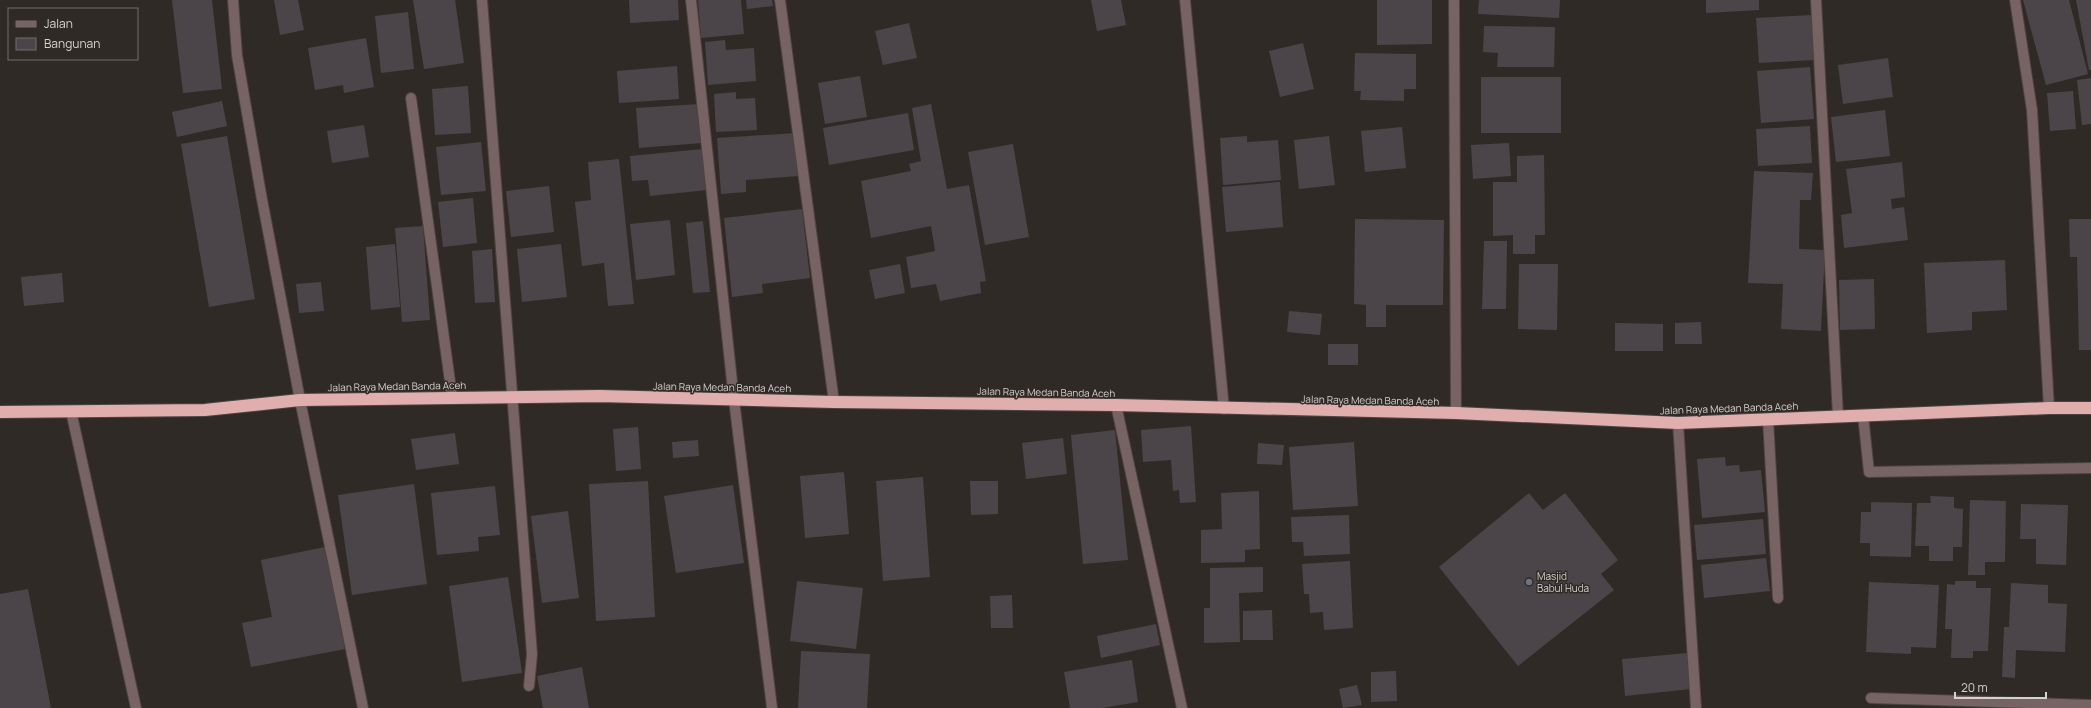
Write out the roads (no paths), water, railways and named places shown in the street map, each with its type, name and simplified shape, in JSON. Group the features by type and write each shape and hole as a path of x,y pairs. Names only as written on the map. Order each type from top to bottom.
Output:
{"highway":[{"name":"Jalan Raya Medan Banda Aceh","path":"0,412 205,410 300,400 452,396 600,396 834,402 1116,405 1224,409 1456,413 1678,423 2049,408 2091,408"}],"street":[{"path":"233,0 237,56 300,400 363,708"},
{"path":"482,0 511,396 532,654 530,686"},
{"path":"691,0 734,400 772,708"},
{"path":"780,0 834,402"},
{"path":"1185,0 1224,409"},
{"path":"1454,0 1456,413"},
{"path":"1816,0 1838,416"},
{"path":"2015,0 2032,110 2049,408"},
{"path":"411,98 452,396"},
{"path":"1116,405 1182,708"},
{"path":"71,411 136,708"},
{"path":"1863,415 1869,472 2091,468"},
{"path":"1768,419 1778,598"},
{"path":"1678,423 1696,708"},
{"path":"1871,698 1991,705 2091,705 2091,697"}],"place":[{"name":"Masjid Babul Huda","path":"1529,582"}]}
